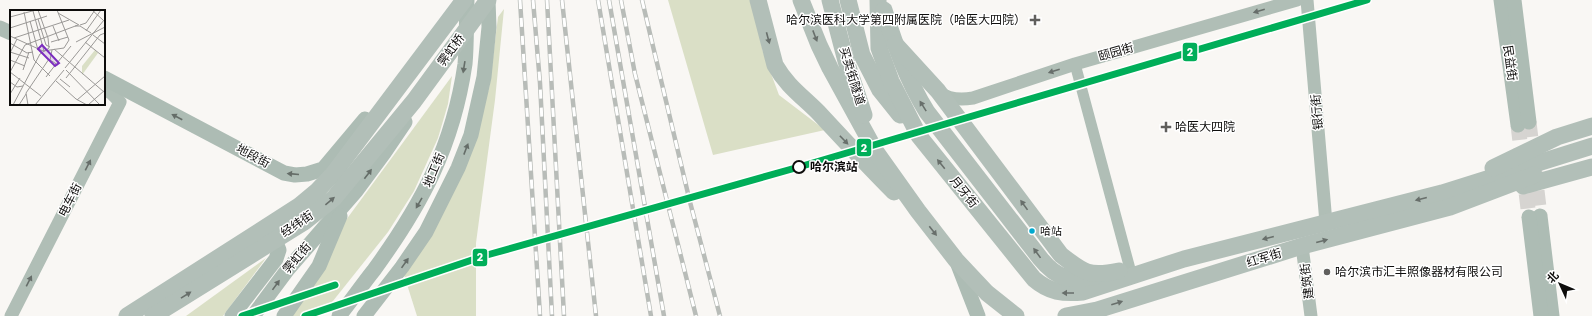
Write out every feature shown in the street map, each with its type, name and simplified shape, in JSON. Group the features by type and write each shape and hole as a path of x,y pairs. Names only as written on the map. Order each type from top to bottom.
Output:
{"main road":[{"name":"霁虹桥","path":"390,98 464,0"},
{"name":"地工街","path":"339,316 394,244 426,191 440,159 453,118 465,63 467,0"},
{"name":"霁虹桥","path":"414,101 488,0"},
{"name":"地工街","path":"364,316 402,267 426,232 458,168 471,135 484,77 489,27 488,0"},
{"path":"758,0 775,65 781,74 793,89 811,105 894,191 918,212"},
{"path":"801,0 824,57 876,152 918,212 956,260 987,293 1016,316"},
{"name":"买卖街隧道","path":"830,0 846,61 876,152"},
{"path":"848,0 862,55 870,72 889,102 919,136"},
{"path":"866,0 887,46 938,90 1060,255 1087,273 1108,274 1131,272"},
{"name":"月牙街","path":"879,0 891,81 919,136 1034,279 1042,286 1058,292 1083,292 1131,272"},
{"name":"民益街","path":"1502,0 1523,124 1514,0"},
{"path":"0,28 10,33"},
{"name":"月牙街","path":"887,46 905,72 915,93 927,112 1048,267 1064,277 1074,279 1108,274"},
{"name":"地段街","path":"105,79 284,173 295,175 307,174 323,169 372,110 390,98"},
{"name":"经纬街","path":"127,316 299,206 317,191 334,173 390,98"},
{"name":"经纬街","path":"153,316 304,222 334,198 414,101"},
{"name":"霁虹街","path":"255,315 288,269 345,204 384,153 407,119 414,101"},
{"name":"红军街","path":"1446,200 1557,137 1592,126"},
{"name":"红军街","path":"1446,200 1592,146"},
{"name":"红军街","path":"1073,314 1097,310 1446,200 1592,157"},
{"name":"红军街","path":"1131,272 1326,223 1446,200 1592,167"},
{"name":"霁虹街","path":"284,316 319,266 345,204"},
{"path":"1541,316 1534,216 1552,316"},
{"name":"霁虹街","path":"232,316 276,259 280,250 277,245 268,244"},
{"path":"956,260 978,316"}],"street":[{"name":"颐园街","path":"938,90 953,99 962,100 973,98 1075,64 1297,0"},
{"name":"银行街","path":"1307,0 1326,223"},
{"path":"1075,64 1131,272"},
{"name":"电车街","path":"11,316 120,102 105,90"},
{"name":"建筑街","path":"1302,246 1311,316"}],"green space":[{"path":"668,0 752,0 763,52 779,95 825,130 713,155"},
{"path":"504,9 495,100 476,243 476,316 417,316 404,275 489,89 498,17"},
{"path":"452,76 448,104 438,138 414,191 388,232 321,316 290,316 346,220"},
{"path":"266,258 223,316 186,316"}],"tunnel":[{"path":"1529,122 1540,216"},
{"path":"1518,125 1529,217"}],"railway":[{"path":"520,0 540,316"},
{"path":"533,0 540,83 552,316"},
{"path":"547,0 564,316"},
{"path":"562,0 596,316"},
{"path":"598,0 651,316"},
{"path":"609,0 664,316"},
{"path":"621,0 635,74 696,316"},
{"path":"642,0 690,202 720,316"}],"transit line":[{"name":"2","path":"305,316 487,255 799,167 1367,0"},
{"name":"2","path":"242,316 335,285"}],"place":[{"name":"哈尔滨医科大学第四附属医院（哈医大四院）","path":"1035,20"},
{"name":"哈医大四院","path":"1166,127"},
{"name":"哈尔滨站","path":"799,167"},
{"name":"哈站","path":"1032,231"},
{"name":"哈尔滨市汇丰照像器材有限公司","path":"1327,272"}]}
